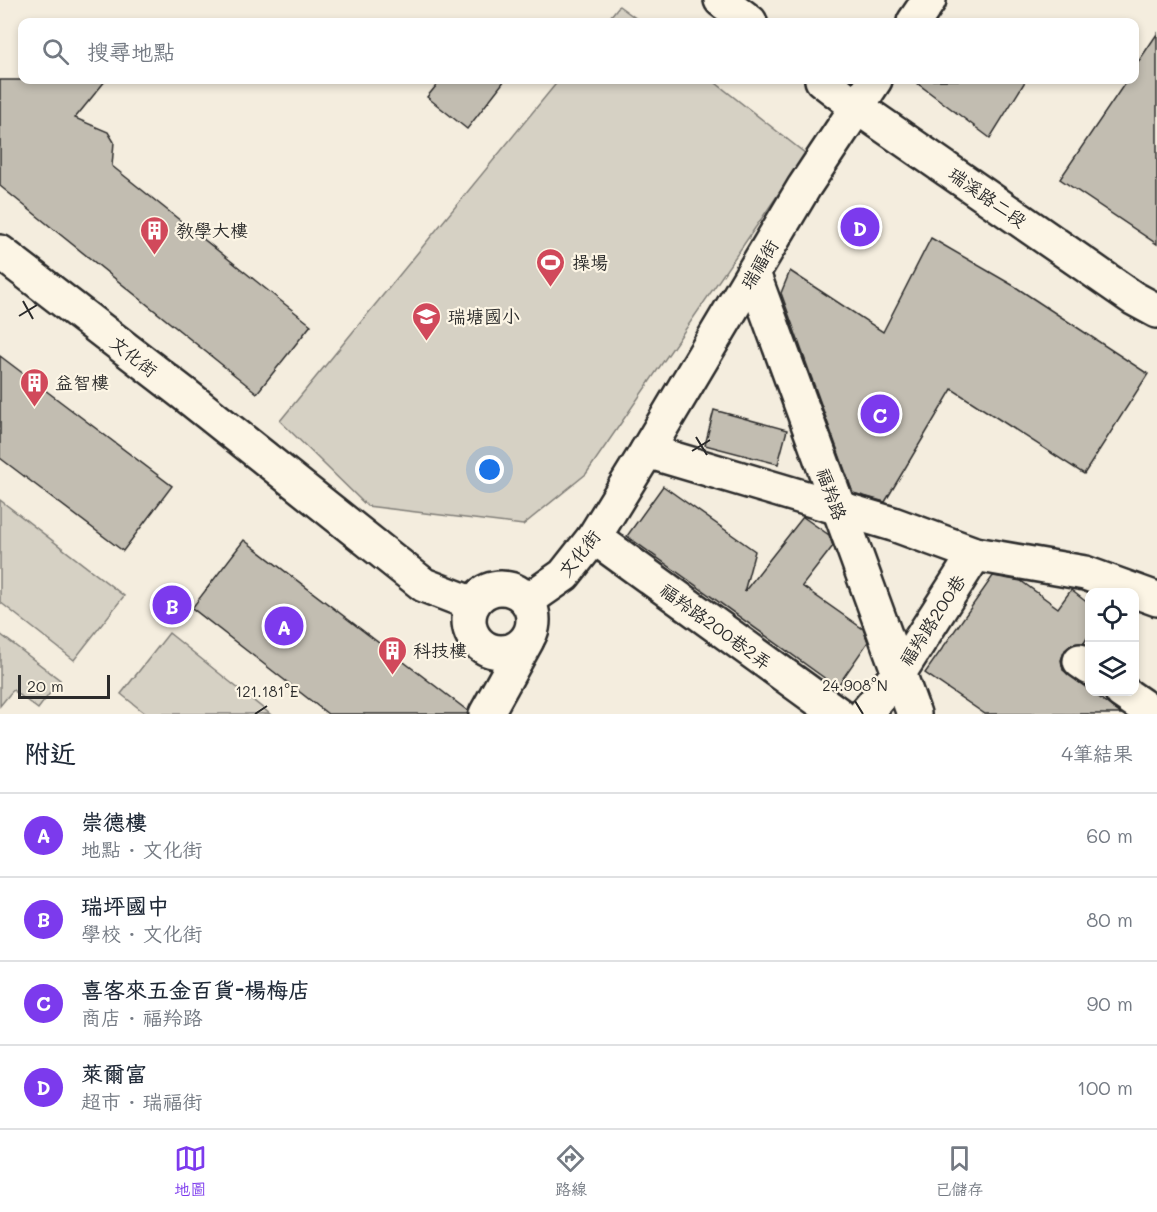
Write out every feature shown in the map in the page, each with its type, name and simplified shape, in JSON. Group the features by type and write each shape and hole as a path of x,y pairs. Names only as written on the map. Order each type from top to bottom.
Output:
{"street":[{"path":"721,0 745,18"},
{"path":"917,18 929,0"},
{"name":"瑞溪路二段","path":"827,84 856,107 1133,298 1157,311"},
{"name":"瑞福街","path":"647,451 753,273 872,84"},
{"name":"文化街","path":"0,252 183,393 424,585 473,604"},
{"name":"福羚路","path":"753,273 914,714"},
{"path":"647,451 893,524 975,554 1085,573 1157,599"},
{"name":"文化街","path":"528,600 564,575 594,537 647,451"},
{"name":"福羚路200巷2弄","path":"594,537 838,714"},
{"name":"福羚路200巷","path":"865,714 898,673 975,554"},
{"path":"486,714 527,640 534,620 528,600 510,588 499,587 479,595 473,604 470,625 480,644 499,652 510,651 527,640"},
{"path":"1128,696 1154,714"}],"shaded area":[{"path":"619,6 636,18 609,18"},
{"name":"操場","path":"556,84 717,84 806,154 586,474 523,525 367,506 280,421"},
{"path":"0,500 124,596 74,660 0,602"},
{"path":"169,633 270,714 146,714 121,694"},
{"path":"0,634 60,680 38,709 13,690 0,706"}],"building":[{"path":"1157,34 1157,244 1060,179 1124,84 1139,84 1139,61"},
{"name":"教學大樓","path":"0,80 18,80 18,84 103,84 75,118 108,132 114,142 112,166 311,325 257,393 0,186"},
{"path":"438,84 502,84 467,129 427,97"},
{"path":"918,84 1024,84 990,138"},
{"path":"931,238 1014,286 1148,374 1084,474 952,389 885,502 853,493 781,293 790,271 883,332"},
{"name":"益智樓","path":"0,356 172,486 123,551 0,458"},
{"path":"714,410 787,430 778,464 705,445"},
{"path":"663,486 755,551 744,592 803,517 829,535 833,546 802,586 863,629 868,642 837,687 627,536"},
{"path":"244,540 468,711 467,714 328,714 192,608"},
{"path":"993,576 1021,581 1058,608 1071,590 1085,601 1085,641 1073,644 1065,650 1061,660 1063,670 1085,687 1085,696 1097,696 1121,714 985,714 925,673"}],"place":[{"name":"萊爾富","path":"860,227"},
{"name":"教學大樓","path":"155,256"},
{"name":"操場","path":"551,288"},
{"name":"瑞塘國小","path":"427,342"},
{"name":"益智樓","path":"34,408"},
{"name":"喜客來五金百貨-楊梅店","path":"880,414"},
{"name":"瑞坪國中","path":"172,605"},
{"name":"崇德樓","path":"284,626"},
{"name":"科技樓","path":"392,676"}]}
